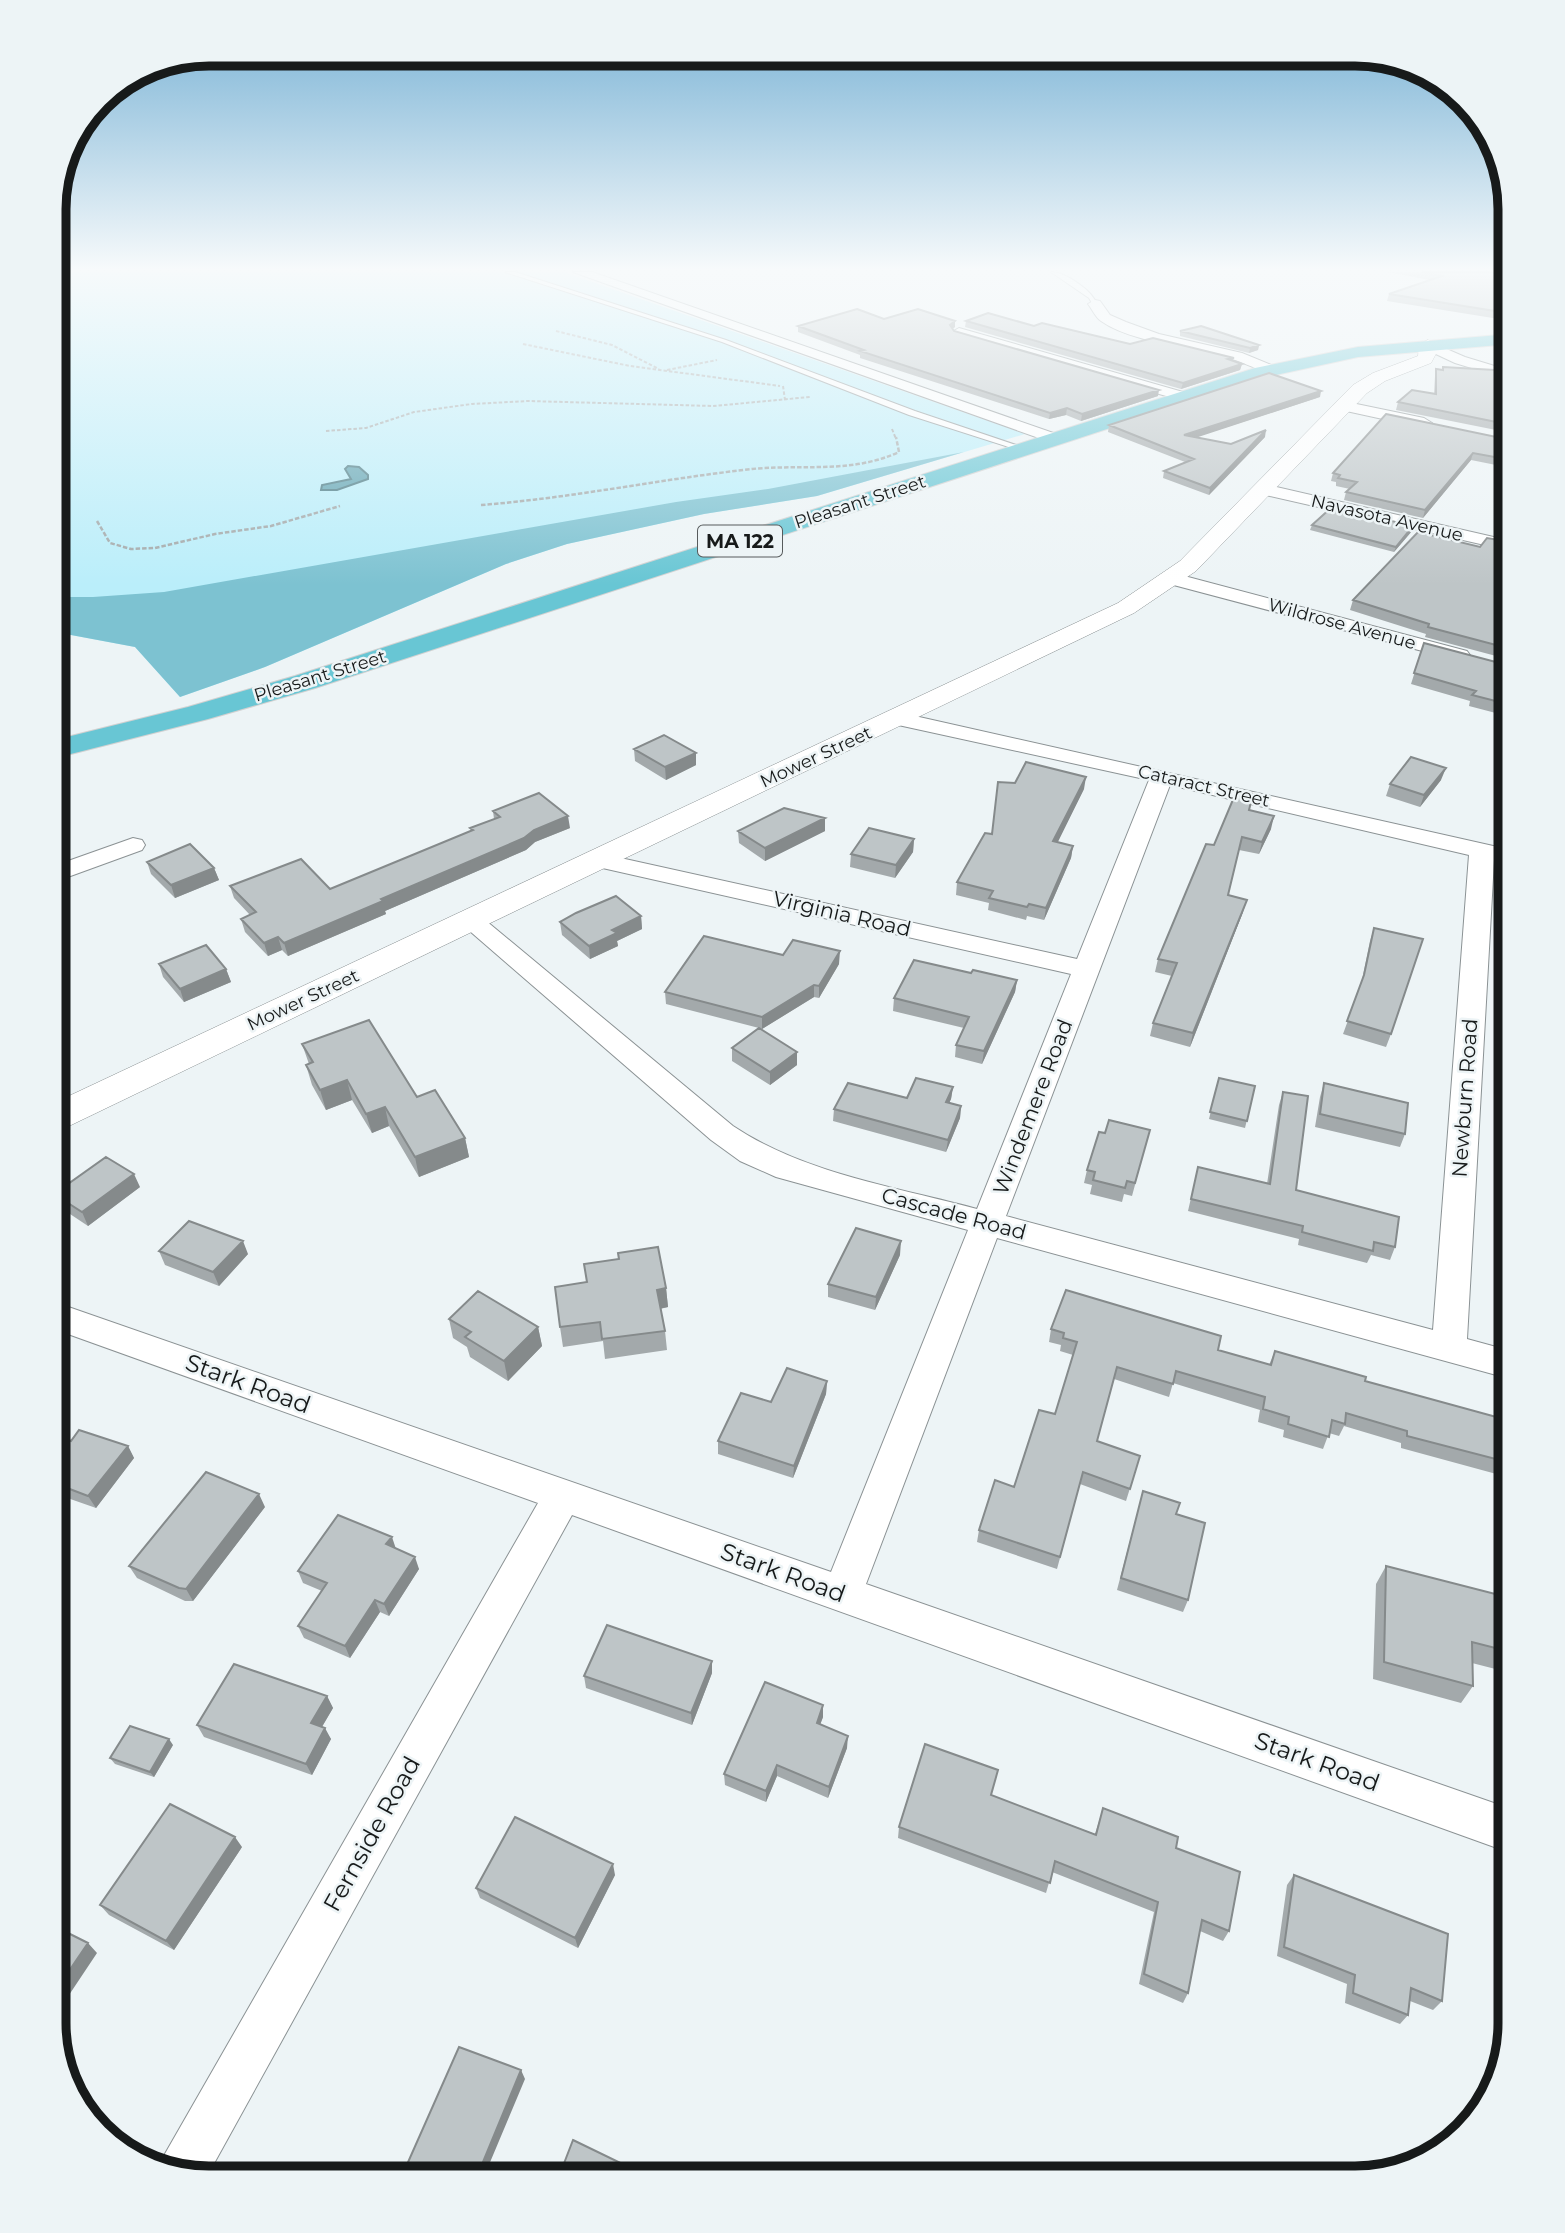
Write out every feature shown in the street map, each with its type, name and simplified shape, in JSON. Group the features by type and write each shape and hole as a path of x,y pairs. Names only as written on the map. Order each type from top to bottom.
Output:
{"main road":[{"name":"Pleasant Street","path":"67,746 188,716 305,682 1251,376"}],"street":[{"path":"877,376 1056,439"},
{"path":"1113,376 1185,397"},
{"name":"Mower Street","path":"66,1112 1099,622 1173,579 1342,406 1369,383 1385,376"},
{"path":"1342,406 1446,428"},
{"name":"Navasota Avenue","path":"1263,489 1498,543"},
{"name":"Wildrose Avenue","path":"1173,579 1484,662"},
{"name":"Cataract Street","path":"897,718 1498,853"},
{"name":"Windemere Road","path":"842,1594 1162,776"},
{"path":"67,870 133,845"},
{"name":"Newburn Road","path":"1449,1347 1482,849"},
{"name":"Virginia Road","path":"598,860 1087,969"},
{"name":"Cascade Road","path":"471,920 722,1133 751,1153 787,1168 987,1224 1498,1361"},
{"name":"Stark Road","path":"66,1319 1498,1826"},
{"name":"Fernside Road","path":"186,2164 563,1495"}],"lane":[{"path":"815,376 925,418 1024,449"}],"path":[{"path":"705,376 790,387"},
{"path":"783,386 785,400"},
{"path":"326,431 366,428 414,412 472,404 528,401 713,405 861,394"},
{"path":"481,505 535,502 753,469 844,466 886,458 899,452 894,431 855,404 861,394"},
{"path":"97,521 110,543 125,548 148,549 215,534 271,526 340,506"}],"shaded area":[{"path":"67,376 861,376 1025,434 817,496 704,514 567,544 506,564 265,667 180,697 135,647 67,634"},
{"path":"964,452 817,496 704,514 567,544 506,564 265,667 180,697 135,647 67,634 67,597 164,592 676,502 768,489"},
{"path":"348,466 359,467 368,475 368,479 337,490 321,490 322,485 351,479 345,469"}],"building":[{"path":"937,376 1111,376 1159,390 1082,414 1067,408 1050,413"},
{"path":"1159,376 1204,376 1183,383"},
{"path":"1259,376 1278,376 1321,391 1184,435 1231,444 1266,430 1210,488 1164,471 1194,459 1109,425"},
{"path":"1436,376 1498,376 1498,422 1398,402 1412,390 1436,394"},
{"path":"1386,414 1498,437 1498,458 1473,453 1425,510 1346,492 1357,482 1338,478 1340,475 1333,473"},
{"path":"1332,507 1413,526 1396,547 1312,525"},
{"path":"1418,532 1480,547 1487,538 1498,540 1498,646 1428,627 1429,624 1353,600"},
{"path":"1424,643 1498,663 1498,702 1472,695 1476,691 1414,673"},
{"path":"664,735 696,753 665,767 634,749"},
{"path":"1411,757 1446,768 1424,795 1390,784"},
{"path":"1026,762 1086,777 1053,841 1073,846 1046,908 1029,904 1027,907 989,898 993,891 957,882 985,833 992,834 998,782 1015,783"},
{"path":"1237,790 1253,794 1249,810 1274,816 1262,842 1242,837 1228,895 1247,900 1193,1033 1153,1023 1177,963 1158,959 1206,844 1214,845"},
{"path":"539,793 568,816 534,830 524,838 284,943 278,937 264,943 241,919 256,912 230,886 301,859 330,889 473,830 470,828 500,817 493,811"},
{"path":"784,808 825,818 765,848 738,831"},
{"path":"869,828 914,839 896,865 851,854"},
{"path":"190,844 214,868 171,885 147,862"},
{"path":"616,896 641,916 612,930 617,933 589,946 560,922 576,913"},
{"path":"1374,928 1423,939 1391,1034 1347,1021 1364,975"},
{"path":"704,936 783,955 793,940 840,951 819,986 814,985 762,1017 665,992"},
{"path":"206,945 226,969 180,989 159,964"},
{"path":"914,960 1017,980 984,1051 956,1045 969,1017 894,998"},
{"path":"369,1020 417,1097 435,1090 465,1138 415,1157 385,1107 366,1114 347,1080 320,1090 306,1065 313,1062 302,1044"},
{"path":"759,1028 797,1052 770,1072 732,1048"},
{"path":"916,1078 953,1087 946,1102 961,1106 948,1140 834,1109 848,1083 907,1098"},
{"path":"1219,1078 1255,1086 1247,1121 1210,1112"},
{"path":"1324,1083 1408,1103 1405,1134 1320,1114"},
{"path":"1283,1092 1308,1096 1296,1190 1399,1217 1395,1247 1374,1242 1373,1251 1302,1232 1303,1226 1191,1199 1198,1167 1270,1184"},
{"path":"1109,1120 1150,1130 1135,1183 1127,1181 1125,1188 1093,1180 1095,1172 1087,1170 1099,1132 1105,1133"},
{"path":"106,1157 134,1174 82,1212 66,1202 66,1185"},
{"path":"189,1221 243,1241 213,1272 159,1251"},
{"path":"856,1228 901,1241 876,1297 828,1284"},
{"path":"658,1247 666,1288 657,1290 665,1331 602,1339 600,1322 560,1327 555,1287 587,1282 584,1264 619,1259 618,1253"},
{"path":"1066,1290 1221,1336 1218,1350 1271,1365 1275,1351 1366,1377 1365,1381 1498,1417 1498,1460 1407,1436 1407,1431 1346,1413 1345,1424 1332,1420 1329,1437 1288,1424 1289,1417 1263,1409 1265,1397 1176,1371 1173,1384 1117,1367 1097,1441 1140,1456 1130,1489 1083,1472 1060,1557 979,1530 995,1480 1014,1487 1039,1410 1055,1414 1077,1342 1063,1338 1064,1333 1051,1329"},
{"path":"478,1291 538,1327 504,1361 465,1337 471,1332 449,1319"},
{"path":"787,1368 827,1381 794,1466 718,1441 741,1393 771,1402"},
{"path":"79,1430 128,1446 88,1496 66,1488 66,1439 71,1441"},
{"path":"206,1472 259,1494 186,1589 129,1566"},
{"path":"1143,1491 1180,1503 1176,1514 1205,1523 1188,1600 1121,1578"},
{"path":"338,1515 392,1537 386,1544 415,1557 384,1604 375,1600 345,1646 298,1626 327,1583 298,1571"},
{"path":"1386,1566 1498,1595 1498,1649 1472,1642 1473,1686 1384,1662"},
{"path":"607,1625 712,1661 691,1713 584,1676"},
{"path":"234,1664 327,1696 311,1723 325,1728 306,1764 197,1725"},
{"path":"765,1682 823,1705 817,1723 848,1736 829,1787 777,1765 766,1791 724,1774"},
{"path":"130,1726 169,1739 150,1772 110,1758"},
{"path":"925,1744 998,1770 991,1795 1096,1835 1103,1808 1178,1837 1176,1848 1240,1872 1229,1931 1202,1920 1188,1993 1144,1974 1158,1902 1055,1861 1050,1883 899,1827"},
{"path":"170,1804 235,1837 166,1941 100,1905"},
{"path":"515,1817 613,1864 575,1938 476,1888"},
{"path":"1294,1875 1448,1934 1442,2001 1411,1988 1408,2015 1353,1993 1355,1975 1284,1947"},
{"path":"66,1932 88,1943 66,1975"},
{"path":"459,2047 521,2070 481,2166 406,2166"},
{"path":"573,2140 627,2166 563,2166"}]}
